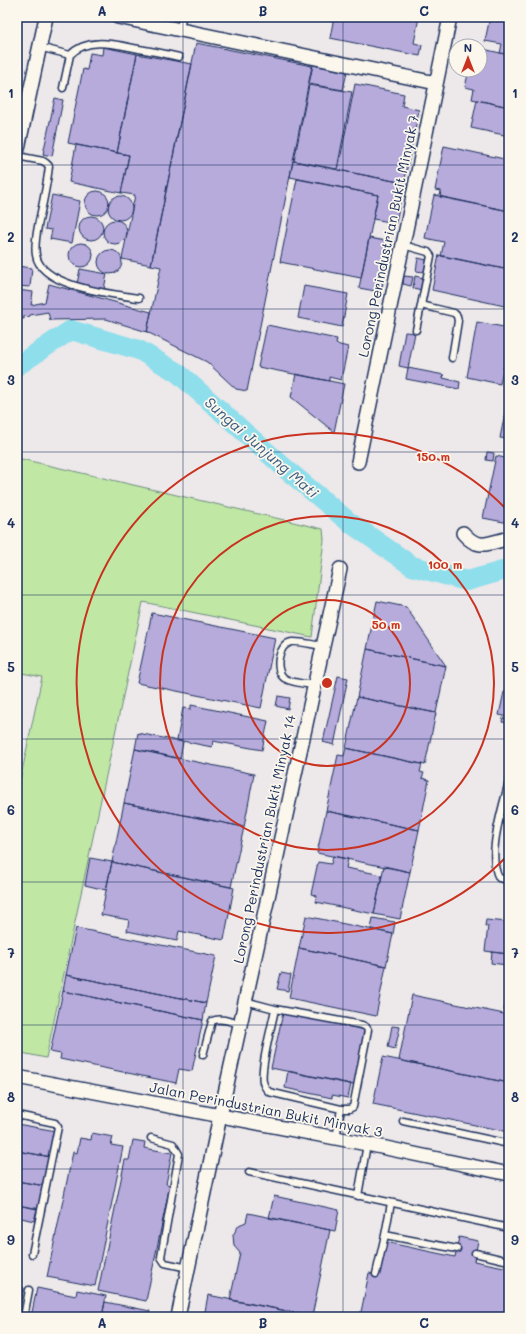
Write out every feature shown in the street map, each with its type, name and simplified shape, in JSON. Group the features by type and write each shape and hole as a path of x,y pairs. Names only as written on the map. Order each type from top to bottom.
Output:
{"street":[{"path":"118,17 436,83"},
{"name":"Lorong Perindustrian Bukit Minyak 7","path":"358,462 450,17"},
{"path":"17,154 39,47 43,18"},
{"path":"462,533 470,542 478,544 487,544 509,538"},
{"name":"Lorong Perindustrian Bukit Minyak 14","path":"178,1317 220,1116 340,569"},
{"name":"Jalan Perindustrian Bukit Minyak 3","path":"17,1077 367,1144 509,1174"}],"lane":[{"path":"180,30 182,17"},
{"path":"63,88 70,55 89,45 104,43 179,56"},
{"path":"39,47 70,55"},
{"path":"17,154 43,161 49,166 35,247 38,262 44,270 56,278 100,292 139,298"},
{"path":"403,245 428,252 431,256 416,330"},
{"path":"421,305 451,312 457,316 458,321 452,358"},
{"path":"314,685 288,680 280,674 278,667 282,648 286,644 292,642 323,646"},
{"path":"509,781 496,839 494,863 495,871 499,878 509,880"},
{"path":"245,1001 275,1009 366,1027 368,1030 353,1107 349,1109 341,1109 270,1092 265,1088 263,1082 263,1069 275,1009"},
{"path":"202,1055 212,1022 222,1019 240,1024"},
{"path":"336,1138 341,1109"},
{"path":"17,1115 55,1123 58,1127 32,1254"},
{"path":"403,1121 509,1144"},
{"path":"152,1138 173,1144 179,1154 162,1260 168,1264 188,1268"},
{"path":"358,1196 367,1144"},
{"path":"249,1172 509,1228"},
{"path":"376,1274 391,1203"},
{"path":"385,1235 457,1249"},
{"path":"475,1253 509,1261"},
{"path":"24,1317 30,1290"}],"green space":[{"path":"17,458 323,529 324,540 312,637 143,602 46,1058 17,1052 17,795 42,677 17,672"}],"building":[{"path":"334,17 419,17 414,43 422,45 420,56 330,38"},
{"path":"490,17 509,17 509,55 500,53 502,44 488,42 488,38 486,38"},
{"path":"196,43 312,66 247,391 236,389 207,362 147,332 161,267 151,265"},
{"path":"103,47 137,54 117,153 68,143 83,69 87,70 90,53 102,55"},
{"path":"488,50 509,55 509,107 472,99 474,89 465,87 467,78 488,78"},
{"path":"137,54 192,64 151,265 122,259 135,195 121,193 129,155 117,153"},
{"path":"313,65 347,72 343,90 309,84"},
{"path":"355,84 404,94 402,106 419,110 404,183 338,170"},
{"path":"309,85 352,92 337,169 294,161"},
{"path":"55,98 63,100 52,156 43,154"},
{"path":"477,100 509,107 509,136 471,128"},
{"path":"76,145 129,155 121,193 69,182"},
{"path":"444,146 509,160 509,211 440,197 441,191 435,190"},
{"path":"293,161 404,183 396,223 373,219 378,195 290,177"},
{"path":"297,179 378,195 361,278 280,262"},
{"path":"97,191 105,195 109,203 105,211 97,215 89,211 85,203 89,195"},
{"path":"52,195 80,201 72,243 50,239 52,230 45,229"},
{"path":"434,195 509,211 509,270 441,256 444,242 425,238"},
{"path":"120,196 128,200 132,208 128,216 120,220 112,216 108,208 112,200"},
{"path":"91,216 99,220 103,228 99,236 91,240 83,236 79,228 83,220"},
{"path":"115,220 123,224 127,232 123,240 115,244 107,240 103,232 107,224"},
{"path":"369,238 391,242 381,292 359,288"},
{"path":"81,243 89,247 93,255 89,263 81,267 73,263 69,255 73,247"},
{"path":"110,250 118,254 122,262 118,270 110,274 102,270 98,262 102,254"},
{"path":"439,255 509,270 509,307 432,290"},
{"path":"418,258 427,260 424,272 416,271"},
{"path":"17,266 32,268 30,287 17,286"},
{"path":"80,269 107,274 104,289 77,284"},
{"path":"404,276 413,277 411,286 403,284"},
{"path":"415,276 424,278 422,290 413,288"},
{"path":"49,284 151,312 147,332 106,319 50,320 48,312 30,315 29,317 24,316 24,319 17,318 17,290 33,292 31,305 45,302"},
{"path":"304,286 348,294 342,327 298,318"},
{"path":"477,322 509,328 509,339 500,384 467,377"},
{"path":"267,325 337,339 336,344 348,347 341,380 329,377 329,381 258,367"},
{"path":"405,332 415,333 408,368 399,366"},
{"path":"408,368 444,375 443,378 460,382 459,389 406,379"},
{"path":"296,374 344,384 334,432 291,397"},
{"path":"509,393 509,434 508,439 500,438"},
{"path":"487,452 494,453 493,461 486,460"},
{"path":"496,456 509,459 509,523 483,518"},
{"path":"377,601 406,607 446,666 367,649"},
{"path":"152,613 275,638 261,708 137,683"},
{"path":"367,649 446,666 436,713 357,697"},
{"path":"509,661 509,673 505,672"},
{"path":"338,676 348,678 334,745 323,742"},
{"path":"504,692 509,693 509,717 499,715"},
{"path":"278,696 290,698 288,709 276,706"},
{"path":"357,697 436,713 425,765 346,748"},
{"path":"191,705 268,721 262,750 213,741 212,747 177,740 183,708 191,709"},
{"path":"503,718 509,719 509,723 502,722"},
{"path":"138,733 183,742 180,759 135,749"},
{"path":"346,748 422,764 420,772 424,773 422,778 429,780 419,830 326,811 338,755 344,756"},
{"path":"135,749 254,774 244,827 124,803"},
{"path":"124,803 244,827 231,887 112,862"},
{"path":"326,811 419,830 410,872 317,853"},
{"path":"333,856 348,859 346,868 382,875 374,914 316,902 317,896 311,894 318,862 331,864"},
{"path":"90,858 112,862 106,890 85,885"},
{"path":"112,862 234,888 224,940 179,931 177,941 127,931 129,920 101,915"},
{"path":"384,866 410,872 400,919 374,914"},
{"path":"306,916 393,934 386,966 299,948"},
{"path":"373,918 395,922 393,934 371,929"},
{"path":"486,920 508,922 508,954 485,951 488,926 485,926"},
{"path":"76,928 216,956 206,1003 66,975"},
{"path":"299,948 386,966 376,1016 289,998"},
{"path":"492,952 508,954 507,965 491,963"},
{"path":"281,973 291,975 288,991 277,989"},
{"path":"66,975 206,1003 203,1020 63,991"},
{"path":"509,987 509,1011 504,1010"},
{"path":"63,991 203,1020 192,1071 179,1069 176,1083 60,1059 61,1054 50,1052"},
{"path":"412,995 509,1015 509,1083 399,1060"},
{"path":"283,1013 366,1030 354,1085 271,1068"},
{"path":"392,1026 400,1027 395,1049 388,1047"},
{"path":"383,1057 509,1083 509,1132 373,1104"},
{"path":"288,1071 351,1084 348,1098 332,1095 332,1098 285,1088"},
{"path":"17,1124 56,1131 51,1157 17,1151"},
{"path":"92,1133 113,1137 111,1145 123,1147 95,1286 47,1277 73,1152 77,1153 80,1138 91,1140"},
{"path":"133,1140 145,1142 144,1148 172,1153 166,1184 170,1185 146,1301 98,1291 125,1160 129,1160"},
{"path":"17,1151 51,1157 45,1186 17,1181"},
{"path":"17,1181 45,1186 41,1209 17,1205"},
{"path":"274,1196 339,1210 335,1231 269,1218"},
{"path":"17,1205 37,1209 34,1221 17,1217"},
{"path":"248,1213 330,1230 312,1316 230,1300 240,1253 234,1246 233,1235 239,1225 246,1222"},
{"path":"459,1237 478,1241 474,1261 509,1268 509,1317 360,1317 369,1273 378,1275 385,1242 455,1257"},
{"path":"17,1286 24,1288 18,1317 17,1317"},
{"path":"37,1288 76,1296 77,1290 106,1296 102,1317 31,1317"},
{"path":"208,1295 312,1316 312,1317 204,1317"},
{"path":"105,1302 150,1311 149,1315 157,1317 102,1317"}],"waterway":[{"name":"Sungai Junjung Mati","path":"17,366 71,330 139,350 178,373 287,470 349,522 412,566 467,581 509,569"}]}
